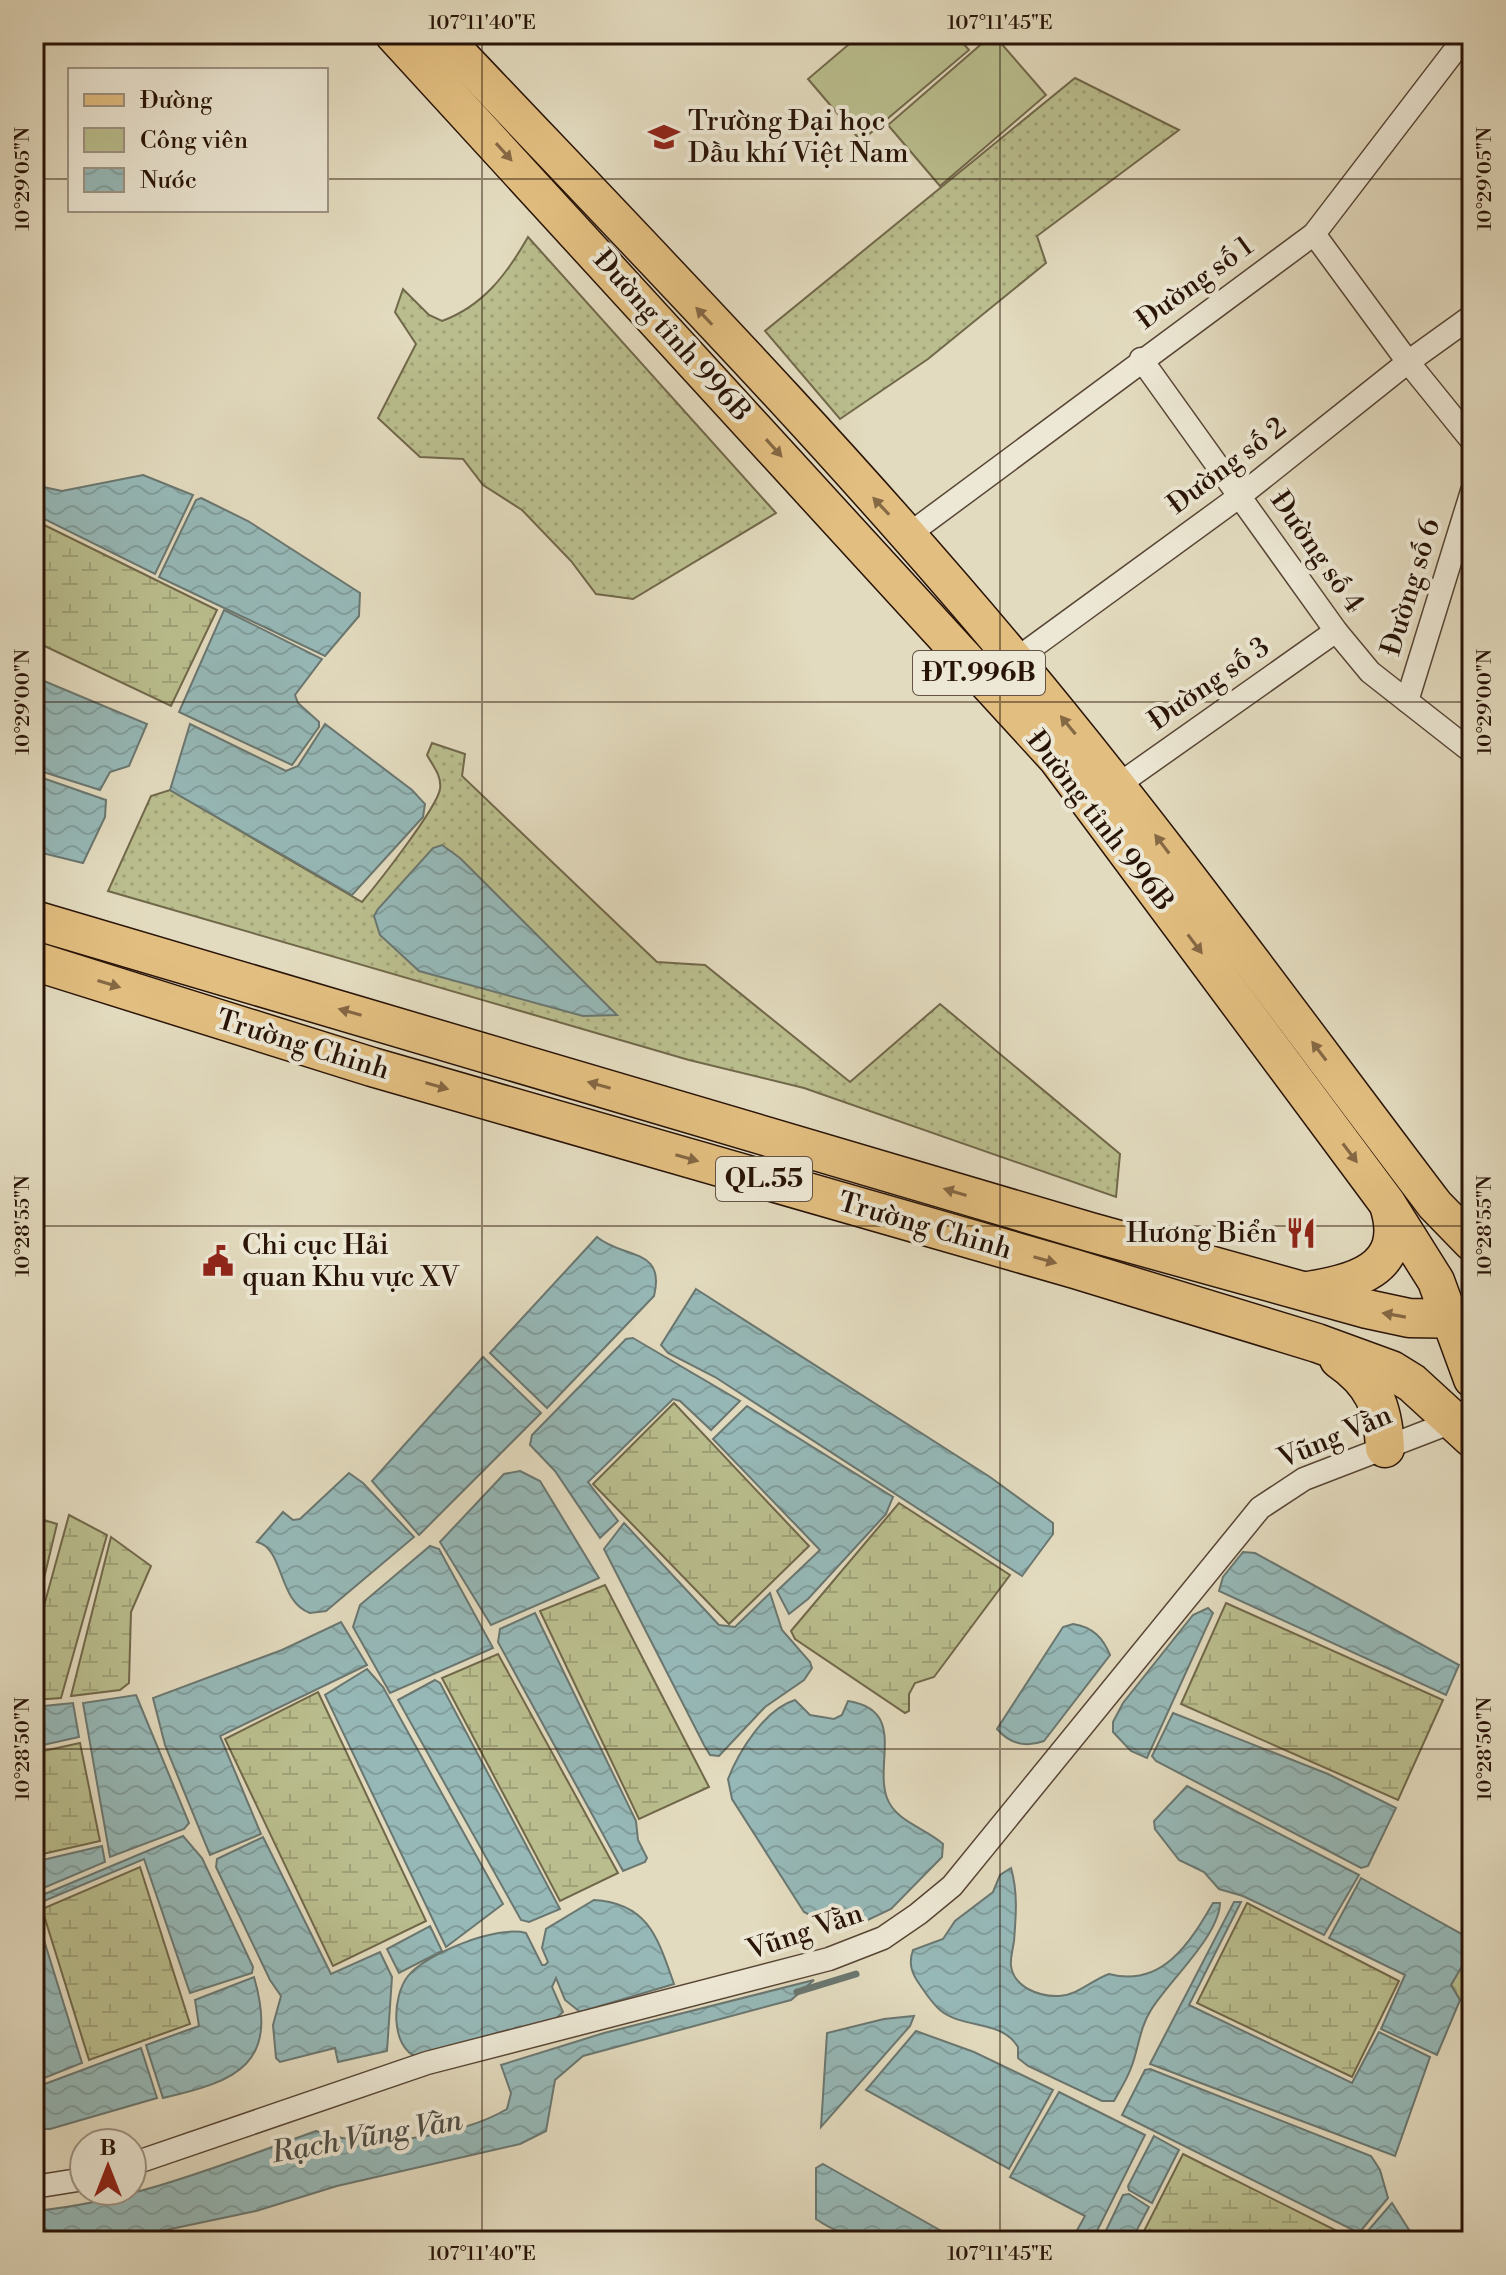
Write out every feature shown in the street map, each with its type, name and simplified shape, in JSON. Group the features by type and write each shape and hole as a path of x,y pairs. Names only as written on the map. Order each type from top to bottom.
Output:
{"highway":[{"name":"Trường Chinh","path":"34,920 1090,1232 1389,1315 1461,1319"},
{"name":"Trường Chinh","path":"34,961 372,1067 984,1243 1317,1343 1391,1370 1412,1383 1462,1430"},
{"path":"1317,1343 1357,1371 1372,1388 1381,1406 1385,1448"}],"main road":[{"name":"Đường tỉnh 996B","path":"393,34 486,107 908,535 1118,785 1435,1205 1472,1243"},
{"name":"Đường tỉnh 996B","path":"440,34 486,107 1057,759 1387,1203 1461,1319 1472,1379"},
{"path":"1302,1291 1345,1284 1367,1276 1389,1248 1392,1218 1387,1203"}],"street":[{"name":"Đường số 1","path":"908,535 1141,359 1314,234 1462,41 1472,35"},
{"path":"1314,234 1408,362 1472,441"},
{"name":"Đường số 2","path":"1015,660 1240,496 1408,362 1472,316"},
{"name":"Đường số 4","path":"1141,359 1336,631 1370,672 1472,752"},
{"name":"Đường số 6","path":"1407,701 1472,491"},
{"name":"Đường số 3","path":"1118,785 1336,631"},
{"name":"Vũng Vằn","path":"148,2159 427,2063 791,1972 883,1938 937,1900 959,1877 1217,1556 1260,1508 1304,1479 1385,1448 1462,1430"},
{"path":"34,2187 68,2182"}],"green space":[{"path":"861,34 955,34 969,50 861,141 808,79"},
{"path":"993,34 1046,95 940,186 888,125"},
{"path":"1075,78 1179,130 1037,236 1046,263 928,359 840,419 765,331"},
{"path":"528,237 776,513 633,599 596,594 571,561 522,510 483,485 463,459 420,457 378,418 416,344 395,312 403,289 429,315 442,321 457,315 482,298 511,264"},
{"path":"34,520 217,610 171,706 34,641"},
{"path":"432,743 465,754 462,776 657,962 705,965 850,1082 940,1004 1120,1154 1116,1197 804,1088 689,1060 108,891 151,796 170,790 362,902 406,846 436,799 440,780 427,755"},
{"path":"674,1403 809,1546 729,1624 593,1484"},
{"path":"899,1503 1010,1575 934,1677 915,1683 909,1694 909,1711 905,1713 795,1639 791,1631"},
{"path":"69,1515 107,1535 61,1698 34,1700 34,1642"},
{"path":"34,1517 57,1524 34,1620"},
{"path":"111,1537 151,1566 131,1612 129,1683 120,1690 71,1696"},
{"path":"605,1585 709,1787 639,1819 540,1611"},
{"path":"1226,1603 1443,1700 1398,1800 1181,1704"},
{"path":"498,1654 618,1873 560,1901 442,1678"},
{"path":"318,1692 426,1921 333,1966 225,1739"},
{"path":"80,1743 100,1841 34,1856 34,1753"},
{"path":"140,1867 190,2024 89,2060 42,1909"},
{"path":"1247,1903 1399,1981 1352,2077 1197,2003"},
{"path":"1472,1915 1472,1998 1460,2000 1451,1985 1468,1949 1465,1936"},
{"path":"1183,2154 1355,2240 1139,2241"}],"water":[{"path":"143,475 193,495 155,574 34,514 34,485 62,491"},
{"path":"201,498 248,521 360,593 359,616 325,656 159,577 196,500"},
{"path":"224,610 322,659 295,695 298,703 319,722 319,727 292,765 179,712"},
{"path":"44,681 147,724 129,766 110,772 100,790 34,769 34,701"},
{"path":"190,724 286,771 298,766 325,724 412,790 425,804 423,817 352,895 170,790"},
{"path":"34,775 106,800 105,817 83,863 34,851"},
{"path":"442,845 460,858 617,1015 583,1016 419,971 380,935 374,916 378,909 433,848"},
{"path":"597,1237 648,1262 654,1269 656,1280 654,1296 547,1408 490,1353"},
{"path":"696,1289 990,1477 1053,1523 1053,1534 1022,1576 715,1377 668,1353 661,1345"},
{"path":"633,1338 740,1401 711,1430 680,1401 673,1399 588,1482 618,1521 600,1538 555,1471 530,1445 532,1435 626,1339"},
{"path":"483,1357 541,1413 419,1535 372,1481"},
{"path":"747,1406 893,1497 886,1514 808,1599 789,1614 777,1591 820,1550 713,1439"},
{"path":"520,1471 540,1481 599,1578 491,1625 440,1542 504,1474"},
{"path":"349,1473 363,1483 414,1537 326,1611 310,1613 292,1598 272,1554 266,1546 257,1542 283,1512 293,1520 300,1519"},
{"path":"624,1523 719,1625 735,1627 770,1593 782,1630 810,1662 812,1668 804,1680 765,1707 719,1756 710,1755 704,1745 604,1549"},
{"path":"430,1546 439,1549 493,1648 390,1693 353,1627 360,1605"},
{"path":"1243,1552 1255,1553 1459,1665 1446,1695 1219,1591 1223,1577"},
{"path":"1208,1608 1213,1613 1147,1758 1131,1751 1113,1732 1113,1722 1123,1703 1193,1615"},
{"path":"535,1613 636,1821 638,1840 647,1858 645,1862 623,1871 498,1642 500,1629"},
{"path":"341,1622 367,1665 220,1736 261,1834 210,1855 165,1745 153,1698 282,1650"},
{"path":"1073,1624 1096,1634 1110,1655 1044,1741 1024,1744 1007,1738 997,1729 1063,1627"},
{"path":"367,1669 383,1687 503,1904 446,1947 325,1695"},
{"path":"435,1680 440,1683 560,1909 529,1922 521,1920 398,1700"},
{"path":"136,1695 189,1823 184,1829 110,1857 83,1703"},
{"path":"795,1700 810,1715 834,1719 842,1715 848,1701 866,1706 877,1715 883,1726 884,1784 891,1806 904,1819 943,1844 942,1857 891,1909 853,1927 835,1928 804,1912 732,1799 728,1779 746,1744 773,1712"},
{"path":"73,1703 79,1737 34,1747 34,1707"},
{"path":"1173,1713 1328,1774 1396,1808 1368,1866 1361,1868 1156,1761 1152,1756"},
{"path":"1187,1786 1359,1875 1324,1935 1243,1896 1219,1889 1204,1872 1179,1860 1155,1829 1154,1821"},
{"path":"183,1836 202,1858 253,1967 252,1973 190,1993 144,1859 44,1901 40,1896"},
{"path":"263,1837 331,1974 380,1952 392,1977 387,2051 338,2062 335,2048 280,2062 276,2058 273,2025 281,1996 270,1980 216,1867 217,1859"},
{"path":"102,1846 105,1862 34,1892 34,1862"},
{"path":"1011,1868 1016,1904 1011,1966 1022,1985 1043,1995 1072,1993 1109,1974 1128,1977 1159,1968 1184,1947 1213,1903 1220,1903 1211,1930 1147,2017 1131,2068 1114,2101 1102,2101 1028,2066 1018,2058 1018,2047 1002,2032 960,2020 940,2010 913,1973 913,1950 943,1939 955,1921 993,1892 1000,1875"},
{"path":"1361,1878 1465,1936 1468,1956 1451,1985 1460,2000 1437,2055 1381,2029 1405,1975 1329,1938"},
{"path":"594,1900 627,1908 639,1916 656,1938 674,1984 580,2012 565,2000 556,1978 552,1987 563,2012 551,2023 417,2057 408,2051 398,2032 397,2008 403,1985 417,1967 464,1943 498,1933 514,1932 526,1933 542,1965 545,1965 548,1962 542,1948 546,1929"},
{"path":"1234,1902 1241,1902 1189,2005 1352,2083 1379,2032 1430,2057 1395,2156 1150,2064"},
{"path":"34,1912 82,2063 34,2082"},
{"path":"430,1926 442,1951 399,1973 387,1949"},
{"path":"254,1977 261,2030 256,2049 246,2064 212,2084 163,2098 146,2045 199,2026 195,2000"},
{"path":"814,1980 791,2000 583,2056 555,2080 546,2131 520,2144 337,2186 256,2211 114,2241 34,2241 34,2211 68,2206 148,2207 148,2188 316,2131 337,2137 386,2140 439,2134 487,2119 507,2109 511,2093 501,2065 604,2033"},
{"path":"914,2016 910,2026 821,2127 827,2033 884,2019"},
{"path":"916,2031 974,2052 1053,2090 1009,2169 866,2090"},
{"path":"141,2048 157,2098 50,2129 34,2129 34,2088"},
{"path":"1150,2069 1371,2156 1380,2170 1388,2198 1359,2233 1122,2115 1145,2070"},
{"path":"1059,2092 1145,2135 1092,2241 1071,2241 1085,2216 1010,2177"},
{"path":"1154,2136 1179,2150 1152,2203 1129,2190 1128,2186"},
{"path":"823,2164 959,2241 885,2242 850,2236 833,2229 816,2219 816,2168"},
{"path":"1129,2194 1149,2207 1131,2241 1101,2241 1123,2195"},
{"path":"1392,2203 1411,2233 1424,2241 1359,2241"}],"waterway":[{"name":"Rạch Vũng Vằn","path":"797,1992 856,1974"}],"place":[{"name":"Trường Đại học Dầu khí Việt Nam","path":"664,137"},
{"name":"Hương Biển","path":"1301,1233"},
{"name":"Chi cục Hải quan Khu vực XV","path":"218,1261"}]}
